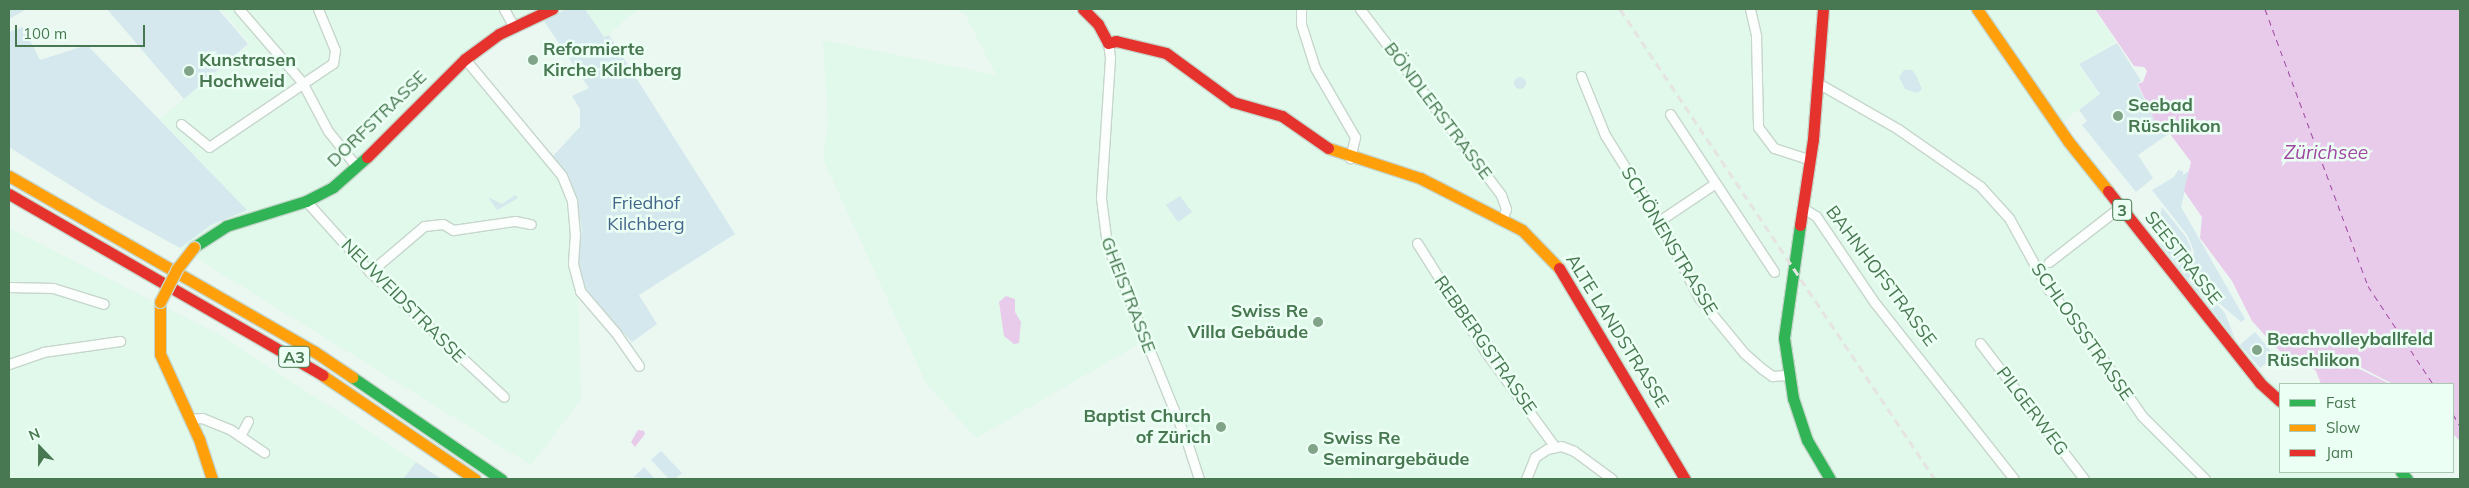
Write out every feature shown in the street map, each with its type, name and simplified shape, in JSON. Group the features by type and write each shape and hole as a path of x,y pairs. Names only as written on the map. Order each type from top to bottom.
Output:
{"main road":[{"name":"DORFSTRASSE","path":"189,419 160,354 160,302 176,270 194,247 226,226 306,201 333,187 357,167 465,59 514,27 552,9"},
{"path":"1083,9 1098,24 1108,43"},
{"name":"BAHNHOFSTRASSE","path":"1803,208 1810,160 1823,9"},
{"name":"SEESTRASSE","path":"1977,9 2046,111 2120,207 2260,383 2279,399"},
{"name":"ALTE LANDSTRASSE","path":"1108,43 1116,41 1166,53 1233,102 1282,116 1333,152 1420,178 1503,218 1539,245 1568,280 1685,479"},
{"name":"A3","path":"9,176 315,352 501,479"},
{"name":"A3","path":"9,194 286,352 475,479"},
{"path":"1803,208 1787,302 1784,338 1787,375 1807,440 1830,479"},
{"path":"189,419 212,479"}],"street":[{"path":"239,9 302,82 328,131 357,167"},
{"path":"181,124 209,147 336,58 318,9"},
{"path":"504,9 514,27"},
{"path":"1301,9 1302,24 1315,68 1354,137 1350,158"},
{"name":"BÖNDLERSTRASSE","path":"1360,9 1501,195 1506,209 1503,218"},
{"path":"1750,9 1756,36 1758,127 1774,148 1810,160"},
{"name":"GHEISTRASSE","path":"1108,43 1110,58 1101,198 1107,245 1187,442 1199,479"},
{"path":"465,59 562,176 572,201 575,234 573,264 580,291 616,333 639,366"},
{"name":"SCHÖNENSTRASSE","path":"1581,76 1605,135 1659,221 1699,298 1744,353 1772,376 1787,375"},
{"name":"SCHLOSSSTRASSE","path":"1816,82 1898,129 1980,186 2008,218 2048,289 2091,342 2142,416 2206,479"},
{"path":"1670,114 1714,184 1774,272"},
{"path":"1659,221 1714,184"},
{"name":"NEUWEIDSTRASSE","path":"306,201 370,272 504,397"},
{"path":"2049,262 2120,207"},
{"name":"BAHNHOFSTRASSE","path":"1803,208 1816,216 1870,296 2014,479"},
{"path":"370,272 424,226 443,224 453,230 515,222 531,224"},
{"name":"REBBERGSTRASSE","path":"1417,243 1485,351 1555,447"},
{"path":"9,286 53,288 104,304"},
{"path":"9,364 43,352 120,342"},
{"name":"PILGERWEG","path":"1980,343 2084,479"},
{"path":"189,419 202,418 240,436 264,452"},
{"path":"240,436 248,421"},
{"path":"1526,479 1535,457 1555,447 1574,451 1612,479"}],"shaded area":[{"path":"221,9 563,9 462,57 564,172 582,229 577,266 581,399 531,465 180,248 211,225 246,210 160,119 250,44"},
{"path":"585,9 638,9 604,38"},
{"path":"955,9 2094,9 2116,42 2078,64 2099,95 2062,122 2265,376 2279,385 2279,473 2410,473 2414,479 1348,479 1346,475 1343,479 1199,479 1144,341 976,438 926,383 823,159 828,122 823,40 996,75 965,14"},
{"path":"9,228 216,333 416,462 403,479 9,479"}],"green space":[{"path":"9,9 27,9 9,19"},
{"name":"Kunstrasen Hochweid","path":"107,9 218,9 248,44 184,99"},
{"name":"Friedhof Kilchberg","path":"566,9 585,9 604,37 609,35 735,234 639,295 657,324 632,342 593,300 582,282 577,259 582,229 577,206 564,172 553,156 580,127 580,109 572,96 589,88 544,21"},
{"path":"23,27 40,60 87,45 247,210 211,225 180,248 102,205 9,147 9,32"},
{"name":"Seebad Rüschlikon","path":"2117,43 2141,81 2137,84 2157,126 2162,123 2170,133 2138,155 2153,178 2136,192 2082,125 2087,121 2079,110 2100,94 2079,64"},
{"path":"1904,70 1912,70 1916,75 1922,89 1917,93 1905,89 1899,77"},
{"path":"1522,77 1525,78 1525,88 1518,89 1515,88 1514,81 1515,78"},
{"path":"2178,170 2183,171 2183,175 2189,171 2181,207 2245,319 2241,322 2212,297 2192,274 2194,252 2188,236 2152,190 2174,177"},
{"path":"515,195 518,198 497,210 488,197 502,204"},
{"path":"1180,196 1192,212 1178,222 1166,205"},
{"path":"2162,207 2186,237 2191,248 2191,262 2185,250 2183,251 2159,221"},
{"path":"2166,234 2189,264 2190,275 2225,313 2235,339 2160,244"},
{"name":"Beachvolleyballfeld Rüschlikon","path":"2255,332 2275,356 2260,368 2240,345"},
{"path":"661,451 682,473 675,479 669,479 651,460"},
{"path":"416,462 441,479 403,479"},
{"path":"644,467 655,479 634,477"}],"water":[{"name":"Zürichsee","path":"2095,9 2460,9 2460,441 2454,435 2454,383 2321,383 2316,371 2300,359 2285,357 2252,321 2232,281 2200,238 2202,217 2184,191 2191,162 2162,123 2157,126 2138,84 2143,82 2147,71 2144,67 2134,66"},
{"path":"1006,296 1015,299 1015,312 1021,322 1019,343 1014,344 1004,336 999,302"},
{"path":"638,430 644,431 645,434 635,447 631,442"}],"pier":[{"path":"2333,353 2391,383 2335,357 2331,365 2328,363"}],"ferry route":[{"path":"2265,9 2368,286 2432,383"},
{"path":"2454,416 2460,426"}],"railway":[{"path":"1620,9 1935,479"}],"traffic: fast":[{"path":"194,247 226,226 306,201 333,187 367,157"},
{"path":"1800,225 1784,338 1793,398 1807,440 1830,479"},
{"path":"352,377 501,479"},
{"path":"2402,473 2407,479"}],"traffic: slow":[{"path":"1977,9 2068,141 2108,191"},
{"path":"1328,148 1420,178 1522,230 1559,268"},
{"path":"9,176 315,352 352,377"},
{"path":"160,302 176,270 194,247"},
{"path":"160,302 160,354 199,439 212,479"},
{"path":"322,375 475,479"}],"traffic: jam":[{"path":"367,157 465,59 499,34 552,9"},
{"path":"1083,9 1098,24 1108,43 1116,41 1166,53 1233,102 1282,116 1328,148"},
{"path":"1800,225 1813,139 1823,9"},
{"path":"2108,191 2260,383 2279,400"},
{"path":"9,194 322,375"},
{"path":"1559,268 1685,479"}],"place":[{"name":"Reformierte Kirche Kilchberg","path":"533,60"},
{"name":"Kunstrasen Hochweid","path":"189,71"},
{"name":"Seebad Rüschlikon","path":"2118,116"},
{"name":"Swiss Re Villa Gebäude","path":"1318,322"},
{"name":"Beachvolleyballfeld Rüschlikon","path":"2257,350"},
{"name":"Baptist Church of Zürich","path":"1221,427"},
{"name":"Swiss Re Seminargebäude","path":"1313,449"}]}
